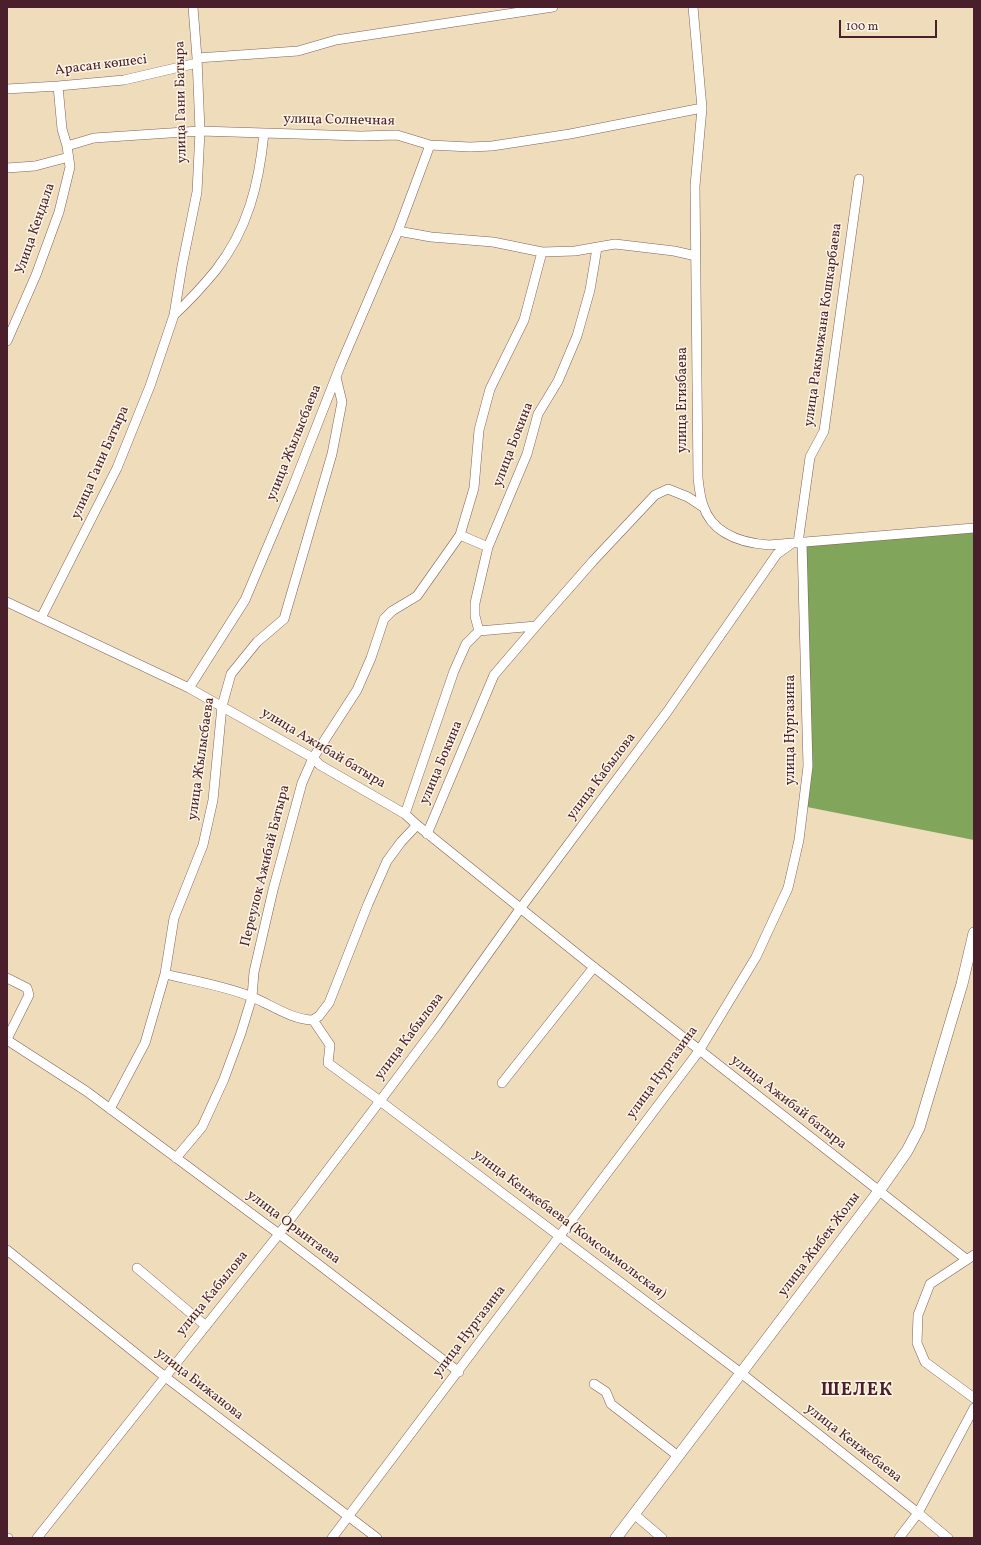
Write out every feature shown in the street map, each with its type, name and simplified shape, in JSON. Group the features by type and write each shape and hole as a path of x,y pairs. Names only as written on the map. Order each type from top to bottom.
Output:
{"main road":[{"name":"улица Жибек Жолы","path":"616,1538 879,1192 907,1151 919,1128 962,984 974,933"}],"street":[{"name":"улица Гани Батыра","path":"41,618 117,468 150,386 174,315 197,192 200,131 193,7"},
{"name":"Арасан көшесі","path":"7,89 124,80 197,61 298,51 336,40 553,7"},
{"name":"улица Егизбаева","path":"693,7 702,108 695,186 698,478 703,506 712,522 724,533 753,544 769,545 797,543 974,528"},
{"name":"Улица Кендала","path":"7,341 36,275 59,212 70,167 67,146 62,129 58,86"},
{"name":"улица Солнечная","path":"67,146 94,138 200,131 362,136 397,135 430,145 470,147 516,144 702,108"},
{"name":"улица Гани Батыра","path":"174,315 203,286 217,269 239,233 246,218 257,180 264,133"},
{"name":"улица Жылысбаева","path":"189,688 245,600 292,489 336,377 398,231 430,145"},
{"path":"7,168 35,166 69,157"},
{"name":"улица Ракымжана Кошкарбаева","path":"797,543 810,457 824,431 859,179"},
{"path":"398,231 431,237 493,242 542,252 575,251 615,244 674,251 696,256"},
{"name":"улица Бокина","path":"405,814 454,671 466,644 479,631 475,616 475,603 488,547 527,454 538,414 558,381 577,336 590,290 597,248"},
{"path":"488,547 460,535 474,488 479,430 490,389 524,320 542,252"},
{"name":"улица Жылысбаева","path":"110,1109 145,1042 165,974 174,918 203,845 213,800 222,706 230,674 257,642 284,619 332,454 342,402 336,377"},
{"name":"улица Бокина","path":"427,834 494,675 593,561 655,495 668,489 688,497 703,506"},
{"name":"Переулок Ажибай Батыра","path":"176,1158 202,1127 224,1079 241,1033 252,997 254,972 273,890 302,783 312,758 357,690 371,658 384,619 392,610 414,598 460,535"},
{"name":"улица Кабылова","path":"37,1538 164,1376 279,1234 380,1101 437,1025 520,909 667,712 777,554 797,543"},
{"name":"улица Нургазина","path":"332,1538 459,1372 699,1050 756,957 788,888 799,840 808,766 797,543"},
{"name":"улица Ажибай батыра","path":"7,602 189,688 312,758 320,765 405,814 427,834 520,909 879,1192 970,1257"},
{"path":"479,631 536,626"},
{"path":"165,974 252,997 294,1016 306,1020 313,1020 319,1016 329,1003 368,904 388,861 401,842 417,825"},
{"path":"502,1084 594,968"},
{"path":"7,978 27,988 29,996 7,1040"},
{"path":"313,1020 330,1045 328,1063 380,1101"},
{"name":"улица Орынтаева","path":"7,1040 86,1091 279,1234 459,1372"},
{"name":"улица Кенжебаева (Комсоммольская)","path":"380,1101 560,1235 741,1373"},
{"name":"улица Бижанова","path":"7,1250 164,1376 377,1538"},
{"path":"970,1257 930,1284 918,1315 917,1343 925,1362 974,1398"},
{"path":"137,1268 206,1326"},
{"name":"улица Кенжебаева","path":"741,1373 948,1538"},
{"path":"594,1384 606,1392 611,1404 678,1456"},
{"path":"899,1538 918,1513 974,1408"},
{"path":"634,1514 662,1538"}],"green space":[{"path":"974,530 974,840 807,807 804,543"}],"district":[{"name":"ШЕЛЕК","path":"857,1392"}]}
